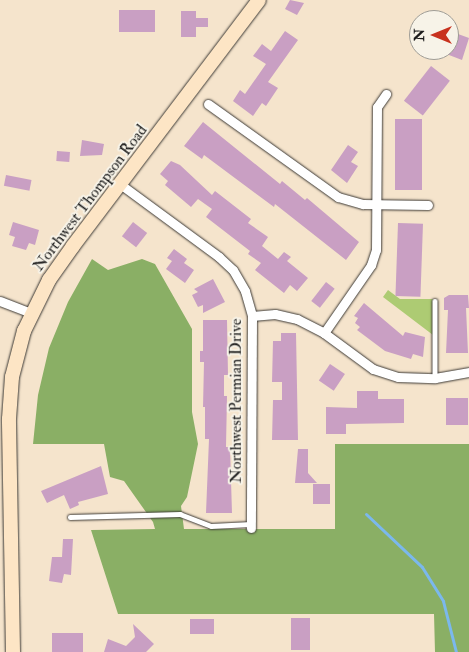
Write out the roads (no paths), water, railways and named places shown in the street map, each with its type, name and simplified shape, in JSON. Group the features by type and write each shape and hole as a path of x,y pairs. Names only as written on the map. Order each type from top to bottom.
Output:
{"street":[{"name":"Northwest Thompson Road","path":"14,652 5,421 16,360 31,312 59,266 259,0"},
{"path":"324,333 371,264 378,240 377,107 386,94"},
{"path":"208,104 338,197 350,202 428,204"},
{"name":"Northwest Permian Drive","path":"120,184 233,270 245,291 252,316 251,526"},
{"path":"0,301 31,312"},
{"path":"252,316 287,316 324,333 373,369 398,377 435,378 469,372"}],"lane":[{"path":"435,301 435,378"},
{"path":"70,517 180,514 211,526 251,526"}],"waterway":[{"path":"366,514 422,567 443,601 456,652"}]}
